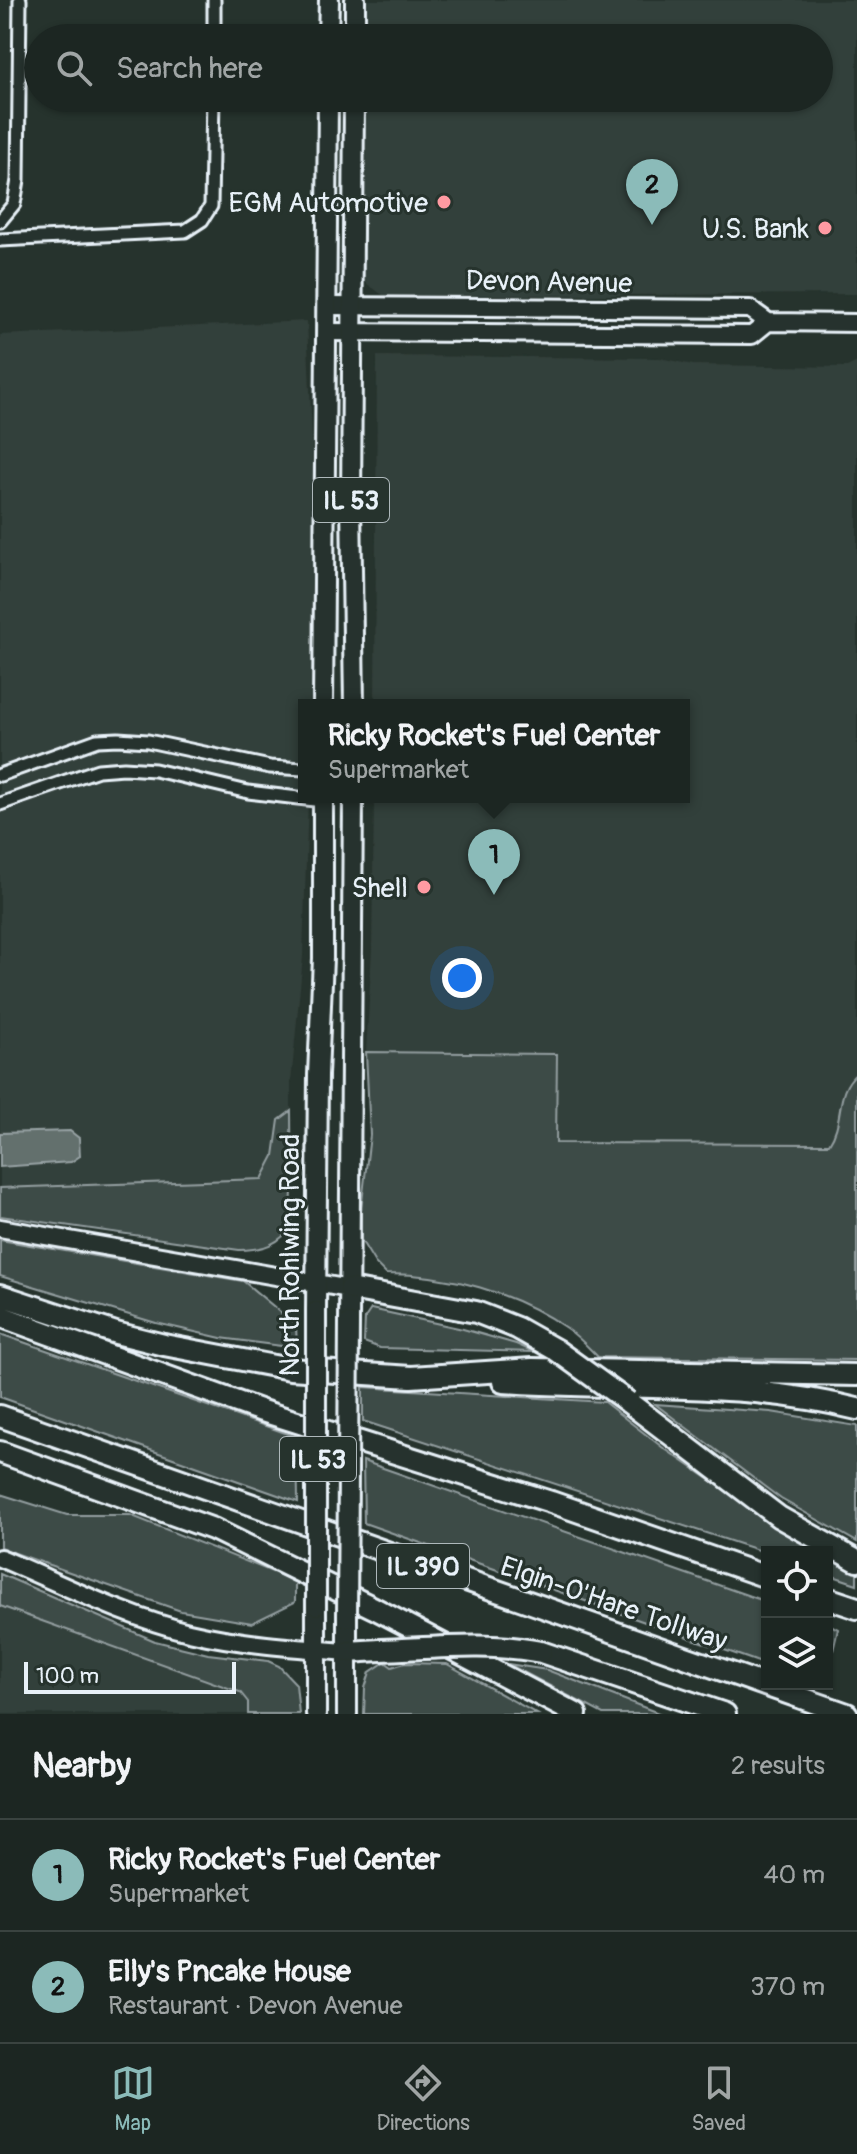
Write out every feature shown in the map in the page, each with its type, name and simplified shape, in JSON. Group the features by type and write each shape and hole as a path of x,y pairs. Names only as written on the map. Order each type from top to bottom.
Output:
{"highway":[{"path":"350,1289 476,1312 517,1328 556,1350 779,1517 857,1561"},
{"path":"0,1295 116,1333 208,1355 290,1369 370,1376 687,1388 781,1396 857,1409"},
{"path":"0,1316 262,1411 551,1502 761,1575"},
{"path":"435,1377 532,1369 857,1375"},
{"name":"Elgin-O'Hare Tollway","path":"0,1416 847,1714"},
{"path":"0,1452 213,1529 374,1608 576,1714"},
{"path":"833,1600 857,1608"},
{"path":"347,1652 514,1647 541,1652 725,1714"}],"main road":[{"path":"328,24 329,0"},
{"path":"355,0 355,24"},
{"name":"IL 53","path":"323,699 328,112"},
{"name":"IL 53","path":"354,112 351,332 354,699"},
{"name":"Devon Avenue","path":"326,306 750,309 768,322 857,323"},
{"name":"Devon Avenue","path":"326,332 752,335 768,322"},
{"name":"North Rohlwing Road","path":"316,1714 318,1075 330,803"},
{"path":"343,803 342,891 352,941"},
{"name":"IL 53","path":"347,1714 353,803"},
{"path":"0,1228 350,1289"},
{"path":"0,1558 150,1620 188,1632 347,1652"}],"street":[{"path":"0,221 14,204 18,180 20,0"},
{"path":"214,0 214,24"},
{"path":"0,240 185,231 202,220 211,206 213,112"},
{"path":"0,775 75,747 106,740 148,741 270,767 298,769"},
{"path":"0,804 98,770 124,768 155,770 248,792 298,796"}],"shaded area":[{"path":"365,0 857,0 857,294 384,296 366,283 362,271 364,112 833,112 833,24 365,24"},
{"path":"307,321 316,529 311,699 298,699 298,803 308,803 303,956 291,1111 279,1120 274,1156 262,1179 0,1188 0,335"},
{"path":"377,356 660,358 693,365 847,367 857,362 857,1073 849,1079 842,1093 837,1132 829,1144 556,1143 366,1052 372,949 374,803 690,803 690,699 375,699"},
{"path":"366,1052 557,1054 556,1143 829,1144 837,1126 845,1089 857,1073 857,1360 598,1357 566,1328 503,1295 433,1277 386,1274 361,1240 361,1211 370,1135"},
{"path":"291,1111 292,1224 282,1237 270,1245 239,1250 0,1216 0,1188 262,1179 274,1156 279,1120"},
{"path":"70,1131 79,1138 80,1156 71,1162 0,1167 0,1133"},
{"path":"0,1240 243,1281 296,1325 297,1348 221,1338 156,1323 0,1276"},
{"path":"371,1309 463,1329 534,1352 380,1348 364,1342 365,1318"},
{"path":"0,1334 297,1437 298,1502 0,1397"},
{"path":"363,1387 604,1402 662,1447 810,1546 761,1546 761,1551 363,1421"},
{"path":"655,1404 771,1412 857,1426 857,1542 781,1499"},
{"path":"363,1461 761,1600 761,1663 364,1523"},
{"path":"0,1494 67,1515 130,1515 295,1581 295,1602 252,1623 181,1611 15,1553 0,1547"},
{"path":"833,1558 857,1569 857,1584 833,1576"},
{"path":"0,1574 155,1641 208,1654 268,1661 279,1666 296,1684 299,1714 248,1714 248,1702 240,1692 0,1606"},
{"path":"0,1606 240,1692 248,1702 248,1714 0,1714"},
{"path":"833,1626 838,1629 833,1651"},
{"path":"385,1662 392,1667 405,1663 447,1664 537,1714 364,1714 365,1688 370,1672"},
{"path":"508,1664 547,1670 661,1714 603,1714"}],"place":[{"name":"EGM Automotive","path":"444,202"},
{"name":"Elly's Pncake House","path":"652,225"},
{"name":"U.S. Bank","path":"825,228"},
{"name":"Shell","path":"424,887"},
{"name":"Ricky Rocket's Fuel Center","path":"494,895"}]}
